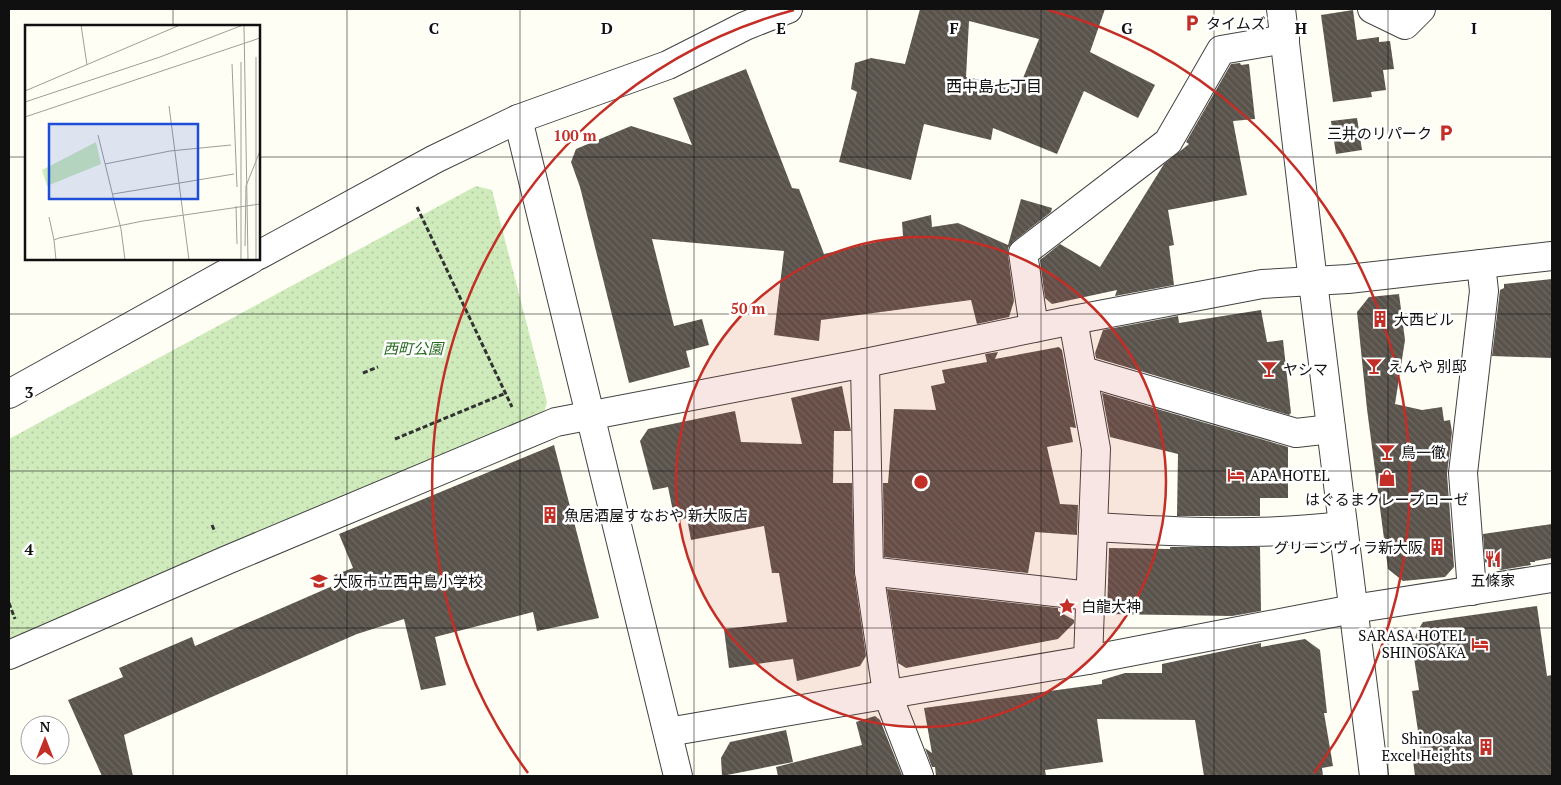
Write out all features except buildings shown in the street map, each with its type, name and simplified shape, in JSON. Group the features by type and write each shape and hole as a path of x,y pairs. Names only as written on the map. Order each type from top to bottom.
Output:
{"street":[{"path":"260,254 435,159 518,119 668,65 745,26 788,9"},
{"path":"1281,9 1374,776"},
{"path":"1372,9 1404,25 1421,9"},
{"path":"1034,328 1023,253 1168,142 1221,50 1285,40"},
{"path":"518,119 678,776"},
{"path":"9,655 246,552 556,422 1262,284 1348,280 1552,256"},
{"path":"9,394 250,260"},
{"path":"1472,591 1463,473 1484,291 1481,264"},
{"path":"1073,320 1096,449 1088,660"},
{"path":"865,363 869,570 887,693 918,776"},
{"path":"1083,371 1296,433 1331,429"},
{"path":"1092,527 1182,532 1306,530 1343,526"},
{"path":"869,570 1090,596"},
{"path":"668,732 1088,660 1354,609 1552,578"}],"path":[{"path":"416,207 514,410"},
{"path":"363,373 378,368"},
{"path":"395,439 506,393"}],"green space":[{"name":"西町公園","path":"476,186 492,190 547,402 543,416 9,643 9,439"}],"place":[{"name":"タイムズ","path":"1192,23"},
{"name":"三井のリパーク","path":"1446,133"},
{"name":"大西ビル","path":"1380,319"},
{"name":"えんや 別邸","path":"1374,366"},
{"name":"ヤシマ","path":"1269,369"},
{"name":"鳥一徹","path":"1387,452"},
{"name":"APA HOTEL","path":"1236,475"},
{"name":"はぐるまクレープローゼ","path":"1387,478"},
{"name":"魚居酒屋すなおや 新大阪店","path":"550,515"},
{"name":"グリーンヴィラ新大阪","path":"1437,547"},
{"name":"五條家","path":"1493,559"},
{"name":"大阪市立西中島小学校","path":"319,581"},
{"name":"白龍大神","path":"1067,606"},
{"name":"SARASA HOTEL SHINOSAKA","path":"1480,644"},
{"name":"ShinOsaka Excel Heights","path":"1486,747"}],"district":[{"name":"西中島七丁目","path":"994,86"}]}
